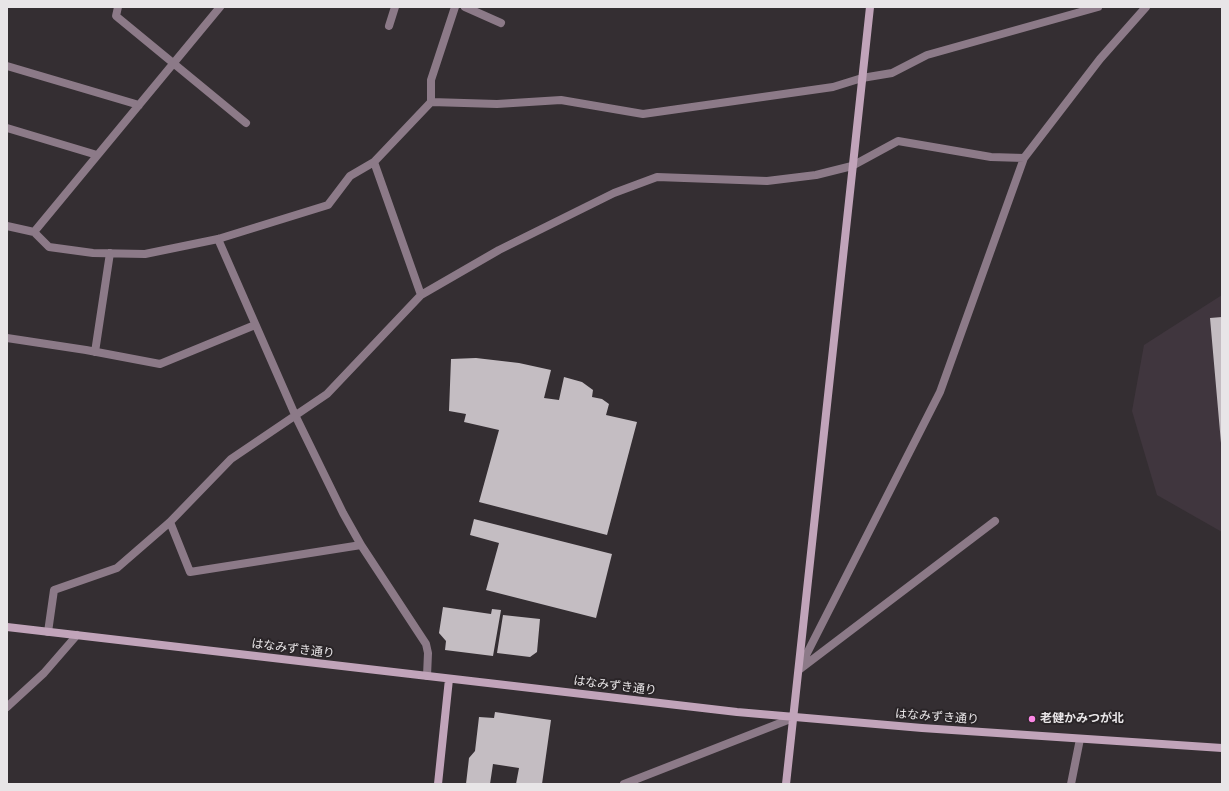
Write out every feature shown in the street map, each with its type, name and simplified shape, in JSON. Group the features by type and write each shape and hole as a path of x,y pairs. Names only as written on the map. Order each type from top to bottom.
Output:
{"street":[{"path":"118,7 116,16 246,123"},
{"path":"34,232 220,7"},
{"path":"389,26 396,7"},
{"path":"7,226 34,232 49,247 93,253 146,254 218,239 328,205 350,176 374,162 431,102 431,80 455,7"},
{"path":"465,7 501,23"},
{"path":"786,784 870,7"},
{"path":"431,102 497,104 561,100 643,114 833,87 862,78 892,73 927,55 1098,7"},
{"path":"798,671 940,392 1024,158 1100,59 1146,7"},
{"path":"7,66 139,105"},
{"path":"7,128 97,155"},
{"path":"48,632 54,590 117,568 170,522 231,459 296,417 327,394 421,295 499,250 614,193 657,177 767,181 816,175 852,166 898,142 991,157 1024,158"},
{"path":"374,162 421,295"},
{"path":"218,239 296,417 361,545 426,644 428,653 427,676"},
{"path":"95,352 110,253"},
{"path":"7,338 160,364 255,325"},
{"path":"798,671 995,521"},
{"path":"170,522 190,572 361,545"},
{"name":"はなみずき通り","path":"7,627 793,718 1222,748"},
{"path":"7,707 44,673 77,635"},
{"path":"438,784 448,679"},
{"path":"624,784 793,718"},
{"path":"1071,784 1080,739"}],"shaded area":[{"path":"1222,295 1222,532 1157,495 1132,411 1144,345"}],"building":[{"path":"1222,317 1222,443 1221,443 1210,318"},
{"path":"476,358 519,363 551,370 544,398 559,400 564,377 582,382 593,390 592,397 602,399 609,404 606,415 637,422 607,535 479,502 499,430 464,422 466,414 449,411 451,359"},
{"path":"474,519 612,554 596,618 486,590 499,543 470,535"},
{"path":"443,607 491,614 492,609 501,610 493,656 445,650 446,641 439,633"},
{"path":"503,615 540,619 537,652 530,657 497,653"},
{"path":"495,712 551,720 542,784 516,784 519,768 493,764 490,784 466,784 469,758 475,751 479,717 494,718"}],"place":[{"name":"老健かみつが北","path":"1032,719"}]}
